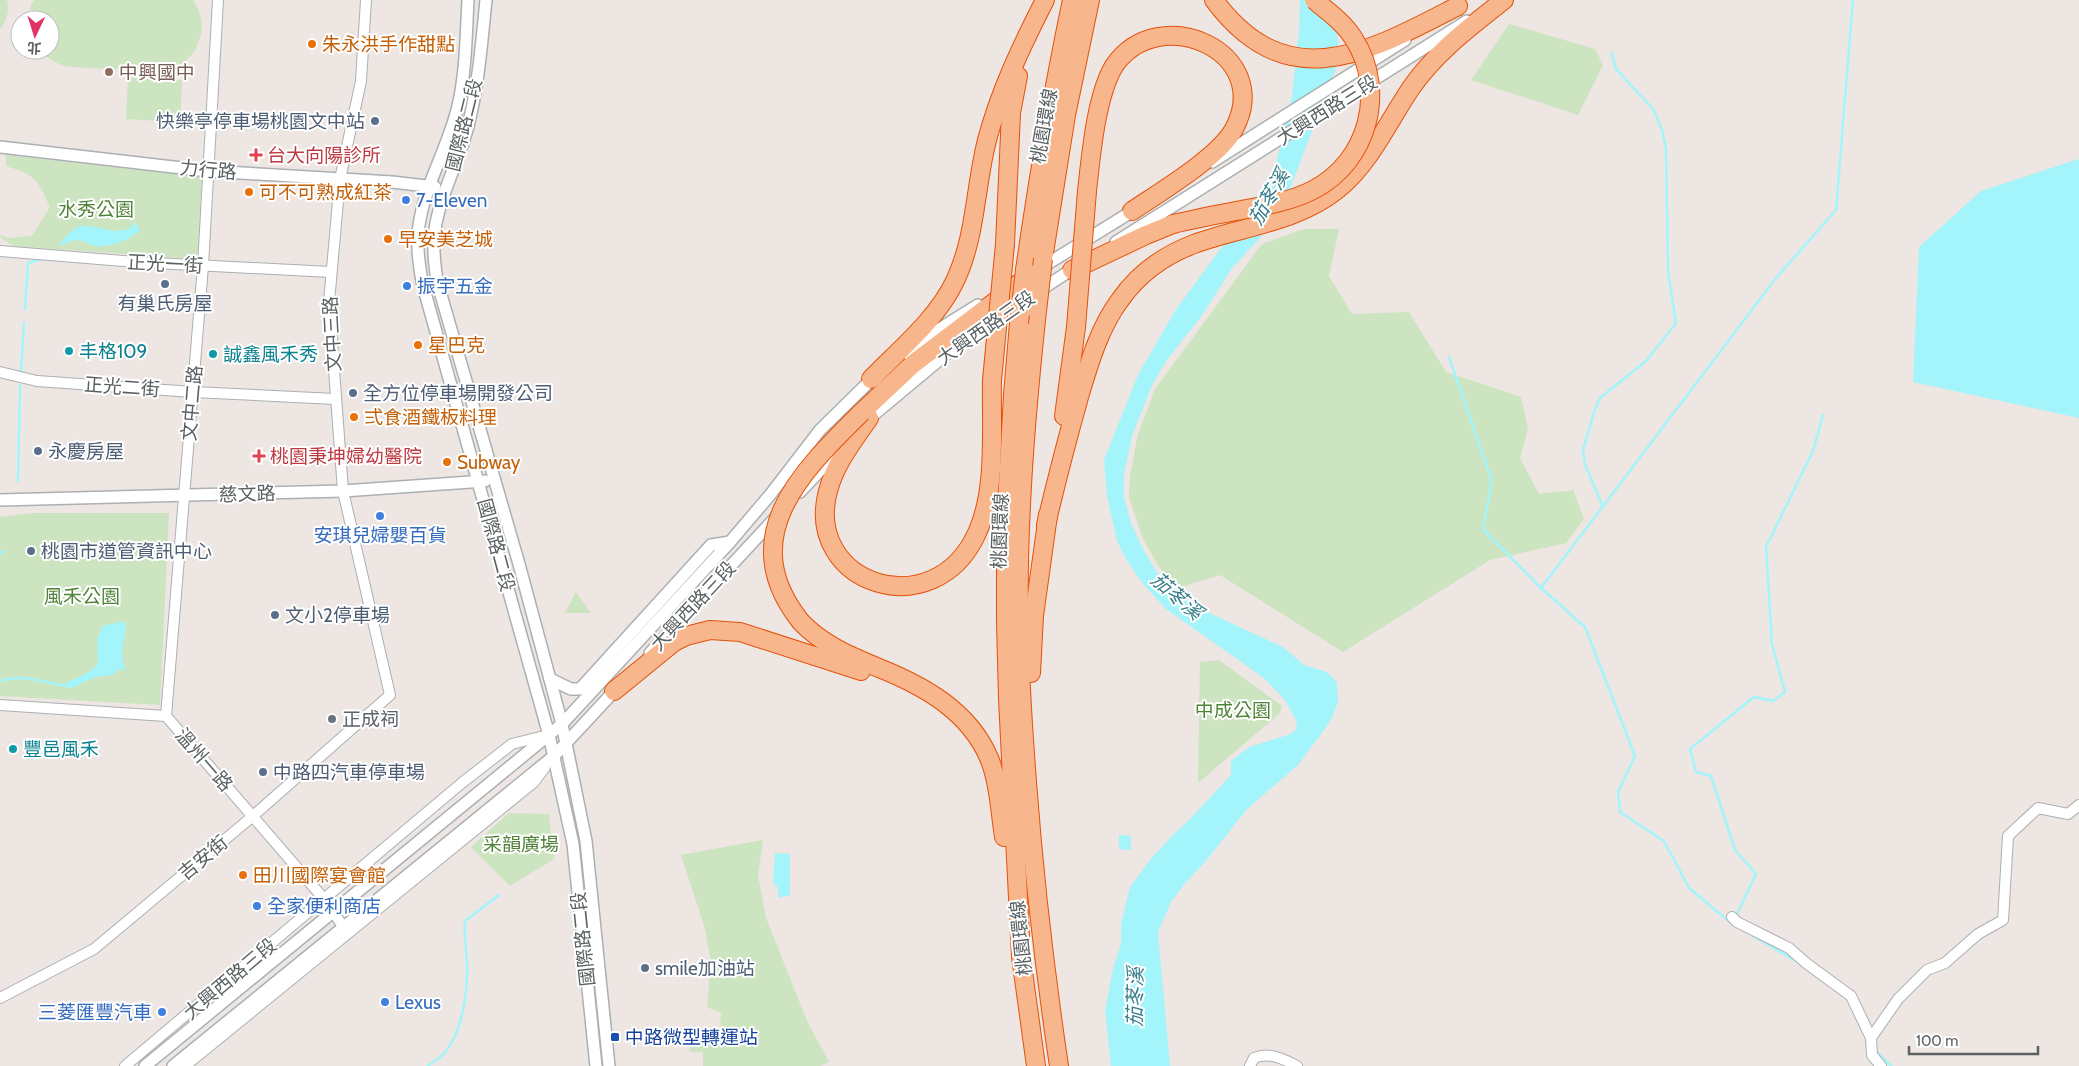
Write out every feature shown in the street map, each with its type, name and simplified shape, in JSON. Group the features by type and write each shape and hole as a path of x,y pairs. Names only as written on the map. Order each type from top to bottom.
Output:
{"highway":[{"path":"865,415 835,471 828,491 825,508 830,541 850,567 866,578 882,584 895,586 922,584 944,573 961,559 977,533 983,518 990,472 992,380 1005,244 1010,112 1019,73 1046,0"},
{"path":"871,379 936,312 954,282 967,247 986,141 1020,48 1046,0"},
{"name":"桃園環線","path":"1059,1066 1043,955 1028,798 1018,622 1020,521 1028,393 1036,311 1035,266 1038,175 1072,0"},
{"name":"桃園環線","path":"1036,1066 1021,956 1013,872 1008,699 1006,522 1019,323 1035,266 1090,0"},
{"path":"1214,0 1226,16 1241,30 1278,51 1301,58 1333,58 1378,45 1463,3"},
{"path":"1072,270 1173,224 1297,197 1328,181 1351,158 1359,146 1369,118 1368,74 1356,42 1339,20 1314,0"},
{"path":"1046,526 1082,386 1100,335 1120,300 1132,286 1156,264 1193,245 1290,217 1328,197 1362,164 1411,88 1441,52 1504,0"},
{"path":"1028,798 1031,656 1038,580 1076,327 1087,191 1103,95 1114,66 1120,57 1140,40 1159,32 1185,30 1204,37 1223,51 1237,73 1242,96 1240,117 1229,137 1214,153 1132,211"},
{"path":"1013,872 989,759 980,741 951,708 938,697 916,684 828,645 811,632 787,603 778,582 774,554 776,529 781,510 800,479 825,448 865,415 913,364 1035,266"},
{"path":"614,691 674,642 698,632 723,630 756,636 894,681 917,690 951,708"}],"street":[{"name":"文中二路","path":"166,716 203,266 218,0"},
{"name":"文中三路","path":"366,0 361,81 340,178 329,302 343,491 390,695"},
{"name":"國際路二段","path":"468,0 465,57 458,108 418,226 418,249 422,282 554,756 573,844 596,1066"},
{"name":"國際路二段","path":"486,0 481,50 470,118 440,209 434,238 437,281 453,330 562,724 586,840 609,1066"},
{"name":"大興西路三段","path":"185,1066 554,756 865,415 950,351 1072,270 1500,0"},
{"name":"大興西路三段","path":"145,1066 562,724 730,542 770,495 820,430 871,379 938,330 1035,266 1132,211 1267,128 1463,3"},
{"name":"力行路","path":"0,147 208,171 340,178 430,186 447,190"},
{"name":"正光一街","path":"0,251 203,266 331,272"},
{"name":"正光二街","path":"0,372 37,381 193,392 336,399"},
{"name":"慈文路","path":"0,500 343,491 478,482 493,479"},
{"path":"550,679 571,689 580,689 711,545 730,542"},
{"name":"吉安街","path":"0,998 94,949 253,816 390,695"},
{"name":"溫州一路","path":"0,706 166,716 324,899 346,929"},
{"name":"大興西路三段","path":"126,1066 463,782 512,744 549,735"},
{"path":"1871,1043 1898,999 1927,970 1945,963 1978,934 2003,920 2008,836 2038,808 2068,814 2079,805"},
{"path":"1735,920 1789,948 1848,994 1871,1043 1872,1055 1881,1066"},
{"name":"大興西路三段","path":"173,1066 346,929"},
{"path":"589,998 602,997"},
{"path":"1250,1066 1254,1058 1263,1055 1275,1056 1297,1066"}],"green space":[{"path":"0,0 7,0 8,11 0,29"},
{"path":"34,0 193,0 199,11 202,27 198,44 191,55 174,67 164,70 141,71 63,66 52,60 60,60 60,10 30,10"},
{"path":"1509,24 1595,49 1603,65 1578,115 1471,80"},
{"path":"128,77 182,80 180,122 126,119"},
{"name":"水秀公園","path":"6,155 202,177 197,259 14,246 0,237 0,235 9,238 32,236 50,207 34,179 24,172 6,166"},
{"path":"1304,229 1339,229 1329,276 1352,314 1409,312 1446,372 1521,397 1528,429 1520,458 1539,494 1573,490 1584,519 1566,543 1490,560 1343,652 1220,575 1178,588 1159,567 1143,539 1129,497 1130,476 1138,434 1155,389 1262,244"},
{"name":"風禾公園","path":"32,513 169,513 160,705 0,696 0,517"},
{"path":"576,592 591,613 565,613"},
{"name":"中成公園","path":"1219,660 1282,706 1279,714 1198,783 1200,662"},
{"name":"采韻廣場","path":"509,813 549,814 554,859 510,886 471,847"},
{"path":"763,840 758,875 766,918 807,1021 829,1062 820,1066 703,1066 703,1052 690,1052 689,1035 720,1036 721,1013 707,1007 711,963 705,929 681,855"}],"water":[{"name":"茄苳溪","path":"1300,0 1332,0 1339,48 1335,71 1289,191 1274,219 1261,237 1232,268 1203,314 1167,360 1152,385 1132,436 1124,474 1124,497 1131,523 1144,551 1157,573 1173,591 1196,607 1283,647 1304,665 1327,672 1337,682 1338,702 1332,718 1298,765 1247,809 1171,902 1158,932 1170,1066 1111,1066 1105,1010 1113,969 1121,944 1121,924 1130,887 1150,860 1231,775 1231,761 1249,747 1291,734 1297,728 1296,720 1285,700 1264,678 1166,609 1143,584 1126,559 1117,541 1107,496 1104,460 1138,375 1175,311 1260,195 1275,168 1292,96 1294,59 1299,35"},
{"path":"2079,159 2079,418 1913,382 1919,247 1981,191"},
{"path":"135,222 140,231 128,239 113,245 91,245 85,241 78,241 78,239 58,246 78,227 92,226 116,231 130,228"},
{"path":"124,621 125,630 122,655 126,669 118,670 111,676 92,678 77,686 67,688 67,682 88,673 98,664 97,638 103,626"},
{"path":"1119,835 1131,836 1131,850 1119,849"},
{"path":"775,853 790,854 790,895 779,898 777,886 773,883"}],"waterway":[{"path":"1731,923 1689,888 1664,841 1620,812 1618,792 1635,756 1585,627 1541,588 1776,278 1836,210 1853,0"},
{"path":"1603,507 1585,464 1583,450 1595,409 1600,398 1646,361 1676,323 1668,272 1666,149 1662,130 1654,110 1616,69 1612,53"},
{"path":"25,309 28,263 41,259"},
{"path":"21,371 24,323"},
{"path":"1449,357 1492,481 1483,529 1541,588"},
{"path":"18,481 20,385"},
{"path":"1736,916 1756,874 1735,850 1711,776 1696,772 1690,749 1754,697 1773,701 1785,692 1772,644 1766,547 1813,451 1823,415"},
{"path":"0,554 4,551"},
{"path":"0,681 25,678 67,686"},
{"path":"428,1066 446,1051 457,1032 460,1021 467,973 465,921 499,895"},
{"path":"1753,936 1798,962"},
{"path":"1875,1050 1891,1066"}],"place":[{"name":"朱永洪手作甜點","path":"312,44"},
{"name":"中興國中","path":"109,72"},
{"name":"快樂亭停車場桃園文中站","path":"375,121"},
{"name":"台大向陽診所","path":"256,155"},
{"name":"可不可熟成紅茶","path":"249,192"},
{"name":"7-Eleven","path":"406,200"},
{"name":"早安美芝城","path":"388,239"},
{"name":"有巢氏房屋","path":"165,284"},
{"name":"振宇五金","path":"407,286"},
{"name":"星巴克","path":"418,345"},
{"name":"丰格109","path":"69,351"},
{"name":"誠鑫風禾秀","path":"213,354"},
{"name":"全方位停車場開發公司","path":"353,393"},
{"name":"弍食酒鐵板料理","path":"354,417"},
{"name":"永慶房屋","path":"38,451"},
{"name":"桃園秉坤婦幼醫院","path":"259,456"},
{"name":"Subway","path":"447,462"},
{"name":"安琪兒婦嬰百貨","path":"380,516"},
{"name":"桃園市道管資訊中心","path":"31,551"},
{"name":"文小2停車場","path":"275,615"},
{"name":"正成祠","path":"332,719"},
{"name":"豐邑風禾","path":"13,749"},
{"name":"中路四汽車停車場","path":"263,772"},
{"name":"田川國際宴會館","path":"243,875"},
{"name":"全家便利商店","path":"257,906"},
{"name":"smile加油站","path":"645,968"},
{"name":"Lexus","path":"385,1002"},
{"name":"三菱匯豐汽車","path":"162,1012"},
{"name":"中路微型轉運站","path":"615,1037"}]}
